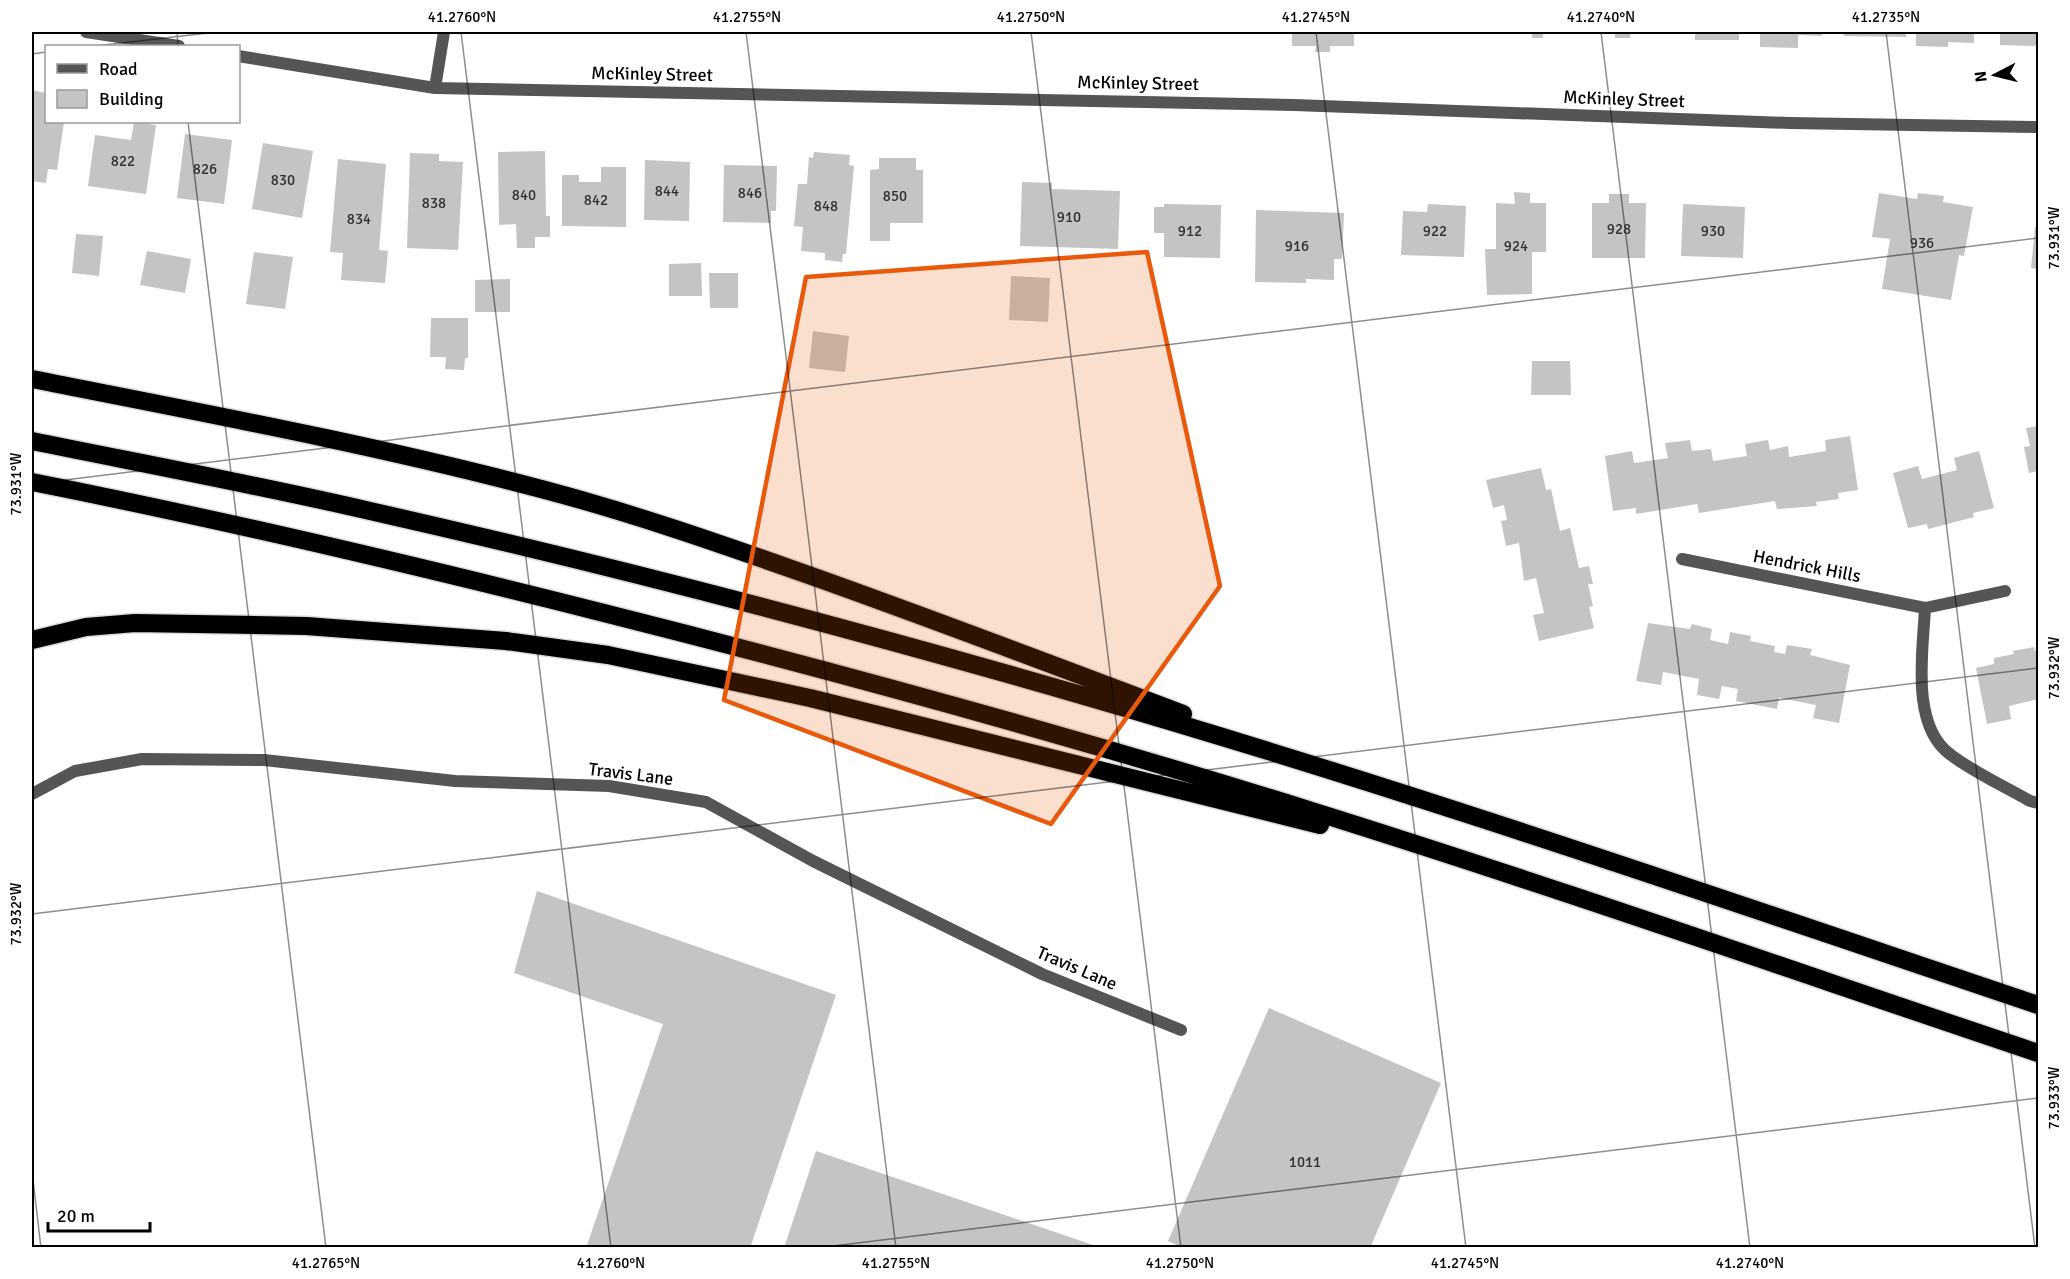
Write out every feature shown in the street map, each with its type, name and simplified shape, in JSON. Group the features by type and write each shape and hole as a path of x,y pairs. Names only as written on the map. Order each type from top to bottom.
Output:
{"highway":[{"path":"32,379 453,467 623,513 726,546 879,600 1322,767"},
{"path":"32,441 366,510 669,583 968,662 1322,767 2038,1005"},
{"path":"32,482 118,499 484,582 725,643 1077,740 1482,866 2038,1053"},
{"path":"32,640 86,627 135,623 306,626 506,641 608,655 810,698 1482,866"}],"street":[{"path":"86,32 172,45"},
{"path":"435,88 444,32"},
{"name":"McKinley Street","path":"240,56 435,88 1259,104 1790,123 2038,127"},
{"name":"Hendrick Hills","path":"1682,559 1925,608 2006,591"},
{"path":"1925,608 1921,679 1925,713 1935,739 1949,755 2030,801 2038,803"},
{"name":"Travis Lane","path":"32,794 75,771 142,759 264,760 455,781 609,786 706,802 813,861 1042,974 1181,1030"}],"highlighted area":[{"path":"1147,252 1220,586 1051,824 724,700 806,277"}],"building":[{"path":"1292,32 1354,32 1354,46 1330,46 1330,52 1315,52 1316,46 1292,46"},
{"path":"1472,32 1472,34 1448,33"},
{"path":"1532,32 1543,32 1543,38 1532,38"},
{"path":"1615,32 1631,32 1630,38 1615,38"},
{"path":"1695,32 1739,32 1739,40 1695,40"},
{"path":"1760,32 1822,32 1822,36 1798,35 1798,48 1760,47"},
{"path":"1844,32 1906,32 1906,37 1844,36"},
{"path":"1916,32 1974,32 1974,43 1948,42 1948,47 1916,46"},
{"path":"2000,32 2038,32 2038,46 2000,45"},
{"path":"32,90 45,93 45,123 64,123 57,170 48,169 46,183 32,181"},
{"path":"134,123 156,125 146,194 88,186 95,135 131,140"},
{"path":"185,134 232,140 224,204 177,198"},
{"path":"263,143 313,151 302,218 252,209"},
{"path":"545,151 546,216 550,216 550,237 535,237 535,248 517,248 516,224 499,225 498,152"},
{"path":"814,152 850,155 849,165 854,166 846,254 843,254 842,262 825,260 825,253 801,251 803,227 794,226 798,184 807,184 809,157 813,158"},
{"path":"410,153 439,154 439,161 463,162 458,250 407,248"},
{"path":"879,158 916,158 916,170 923,170 923,223 890,223 890,241 870,241 870,170 879,169"},
{"path":"338,159 386,164 379,250 388,251 385,283 341,280 343,253 330,252"},
{"path":"645,160 690,162 689,221 644,220"},
{"path":"724,165 777,166 776,211 771,211 771,223 723,222"},
{"path":"601,167 626,167 626,227 562,226 562,175 579,175 579,182 601,182"},
{"path":"1022,182 1052,183 1052,189 1120,191 1118,249 1020,246"},
{"path":"1514,192 1530,193 1530,203 1546,203 1546,252 1532,252 1532,294 1487,295 1485,249 1496,249 1496,203 1515,204"},
{"path":"1879,193 1917,199 1918,193 1944,196 1943,202 1973,207 1964,256 1959,255 1951,300 1882,289 1890,239 1872,237"},
{"path":"1609,194 1629,194 1629,203 1646,203 1645,258 1592,258 1592,203 1609,203"},
{"path":"1164,204 1221,205 1220,258 1164,257 1164,233 1154,233 1154,207 1164,207"},
{"path":"1428,204 1466,206 1464,257 1401,255 1403,211 1427,212"},
{"path":"1683,204 1745,207 1743,258 1681,256"},
{"path":"1256,210 1344,213 1342,259 1334,259 1334,280 1306,279 1306,283 1255,282"},
{"path":"2035,227 2038,227 2038,269 2031,268"},
{"path":"76,234 103,236 99,276 72,273"},
{"path":"147,251 191,259 185,293 140,285"},
{"path":"254,252 293,257 285,309 246,304"},
{"path":"701,263 702,296 669,296 669,264"},
{"path":"709,273 738,273 738,308 710,308"},
{"path":"1011,276 1050,278 1048,322 1009,320"},
{"path":"510,279 510,312 475,312 475,280"},
{"path":"431,318 468,318 468,358 465,358 464,370 445,369 446,357 430,357"},
{"path":"813,331 849,336 845,372 809,368"},
{"path":"1532,361 1570,361 1571,395 1531,395"},
{"path":"2038,426 2038,471 2029,473 2024,447 2030,446 2026,428"},
{"path":"1850,436 1858,490 1838,493 1839,499 1816,502 1817,506 1777,509 1775,501 1699,513 1697,504 1636,514 1636,508 1613,511 1605,456 1632,451 1634,463 1668,458 1665,443 1690,440 1692,451 1711,449 1713,461 1747,456 1745,444 1768,440 1770,450 1788,446 1789,457 1826,451 1825,440"},
{"path":"1979,451 1994,508 1973,513 1974,517 1928,529 1927,524 1908,528 1893,473 1918,466 1922,479 1957,470 1954,458"},
{"path":"1541,468 1546,490 1551,489 1560,531 1570,528 1579,568 1589,566 1593,584 1588,584 1593,606 1589,607 1594,628 1539,641 1533,615 1544,613 1536,578 1524,581 1519,543 1506,546 1501,521 1507,520 1504,505 1493,508 1486,480"},
{"path":"1648,623 1690,629 1692,624 1712,629 1710,640 1728,644 1730,632 1751,636 1750,641 1775,646 1774,652 1785,654 1787,645 1812,649 1810,655 1850,665 1839,723 1813,718 1816,705 1779,698 1777,709 1736,701 1738,689 1722,686 1719,699 1697,695 1699,679 1663,672 1661,685 1636,681"},
{"path":"2034,647 2035,651 2038,650 2038,699 2009,706 2011,719 1987,724 1976,668 1994,664 1994,658 2014,654 2013,651"},
{"path":"537,891 836,995 750,1248 586,1248 663,1024 514,973"},
{"path":"1269,1008 1441,1083 1370,1248 1184,1248 1168,1241"},
{"path":"816,1151 1099,1247 1099,1248 784,1248"}]}
